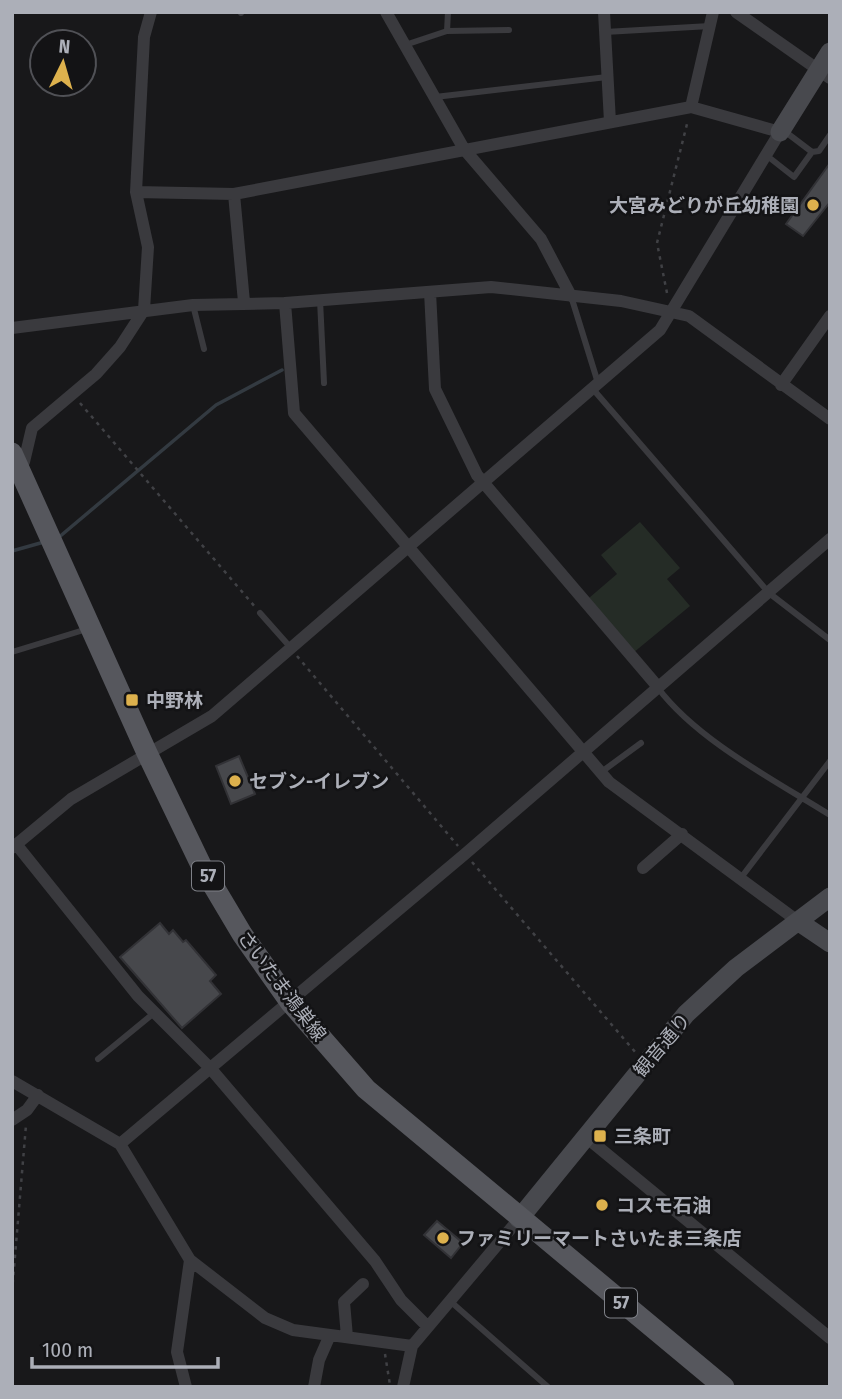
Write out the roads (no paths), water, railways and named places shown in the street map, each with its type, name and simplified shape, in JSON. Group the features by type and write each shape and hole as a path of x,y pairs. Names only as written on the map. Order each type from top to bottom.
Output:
{"main road":[{"name":"さいたま鴻巣線","path":"14,464 147,752 220,900 290,1002 366,1089 724,1387"}],"street":[{"path":"14,464 24,462 33,428 96,374 120,347 144,310 148,247 136,192 144,37 151,12"},
{"path":"386,12 464,149 541,239 571,296"},
{"path":"604,12 610,122"},
{"path":"691,107 713,12"},
{"path":"736,12 824,74"},
{"path":"428,1327 401,1300 375,1261 211,1069 154,1013 14,846 71,799 212,716 660,330 781,130 824,74 830,52"},
{"path":"136,192 234,194 691,107 781,130"},
{"path":"234,194 244,302"},
{"path":"12,328 193,305 285,303 491,287 675,306 830,419"},
{"path":"430,292 435,389 483,482 657,687"},
{"path":"285,303 294,413 582,753 600,773 739,880 830,943"},
{"path":"781,385 830,316"},
{"path":"120,1144 582,753 830,538"},
{"path":"643,867 682,834"},
{"name":"観音通り","path":"519,1219 695,1005 736,968 830,897"},
{"path":"12,1081 120,1144 190,1260 265,1318 293,1330 412,1346"},
{"path":"12,1120 27,1110 38,1095"},
{"path":"586,1137 830,1338"},
{"path":"404,1387 412,1346 519,1219"},
{"path":"186,1387 177,1352 190,1260"},
{"path":"347,1337 344,1302 363,1284"},
{"path":"314,1387 319,1360 330,1335"}],"lane":[{"path":"447,31 448,12"},
{"path":"605,32 710,26"},
{"path":"405,45 447,31 509,30"},
{"path":"433,98 607,77"},
{"path":"781,130 812,152 819,151 830,135"},
{"path":"766,155 794,177 812,152"},
{"path":"571,296 595,386 769,593 830,640"},
{"path":"320,300 324,383"},
{"path":"193,305 204,349"},
{"path":"260,613 290,648"},
{"path":"12,652 91,628"},
{"path":"657,687 674,710 830,815"},
{"path":"600,773 641,743"},
{"path":"739,880 800,796 830,761"},
{"path":"97,1059 154,1013"},
{"path":"450,1301 548,1387"}],"waterway":[{"path":"58,538 216,405 282,370"},
{"path":"12,551 44,542"}],"place":[{"name":"大宮みどりが丘幼稚園","path":"813,205"},
{"name":"中野林","path":"132,700"},
{"name":"セブン-イレブン","path":"235,781"},
{"name":"三条町","path":"600,1136"},
{"name":"コスモ石油","path":"602,1205"},
{"name":"ファミリーマートさいたま三条店","path":"443,1238"}]}
